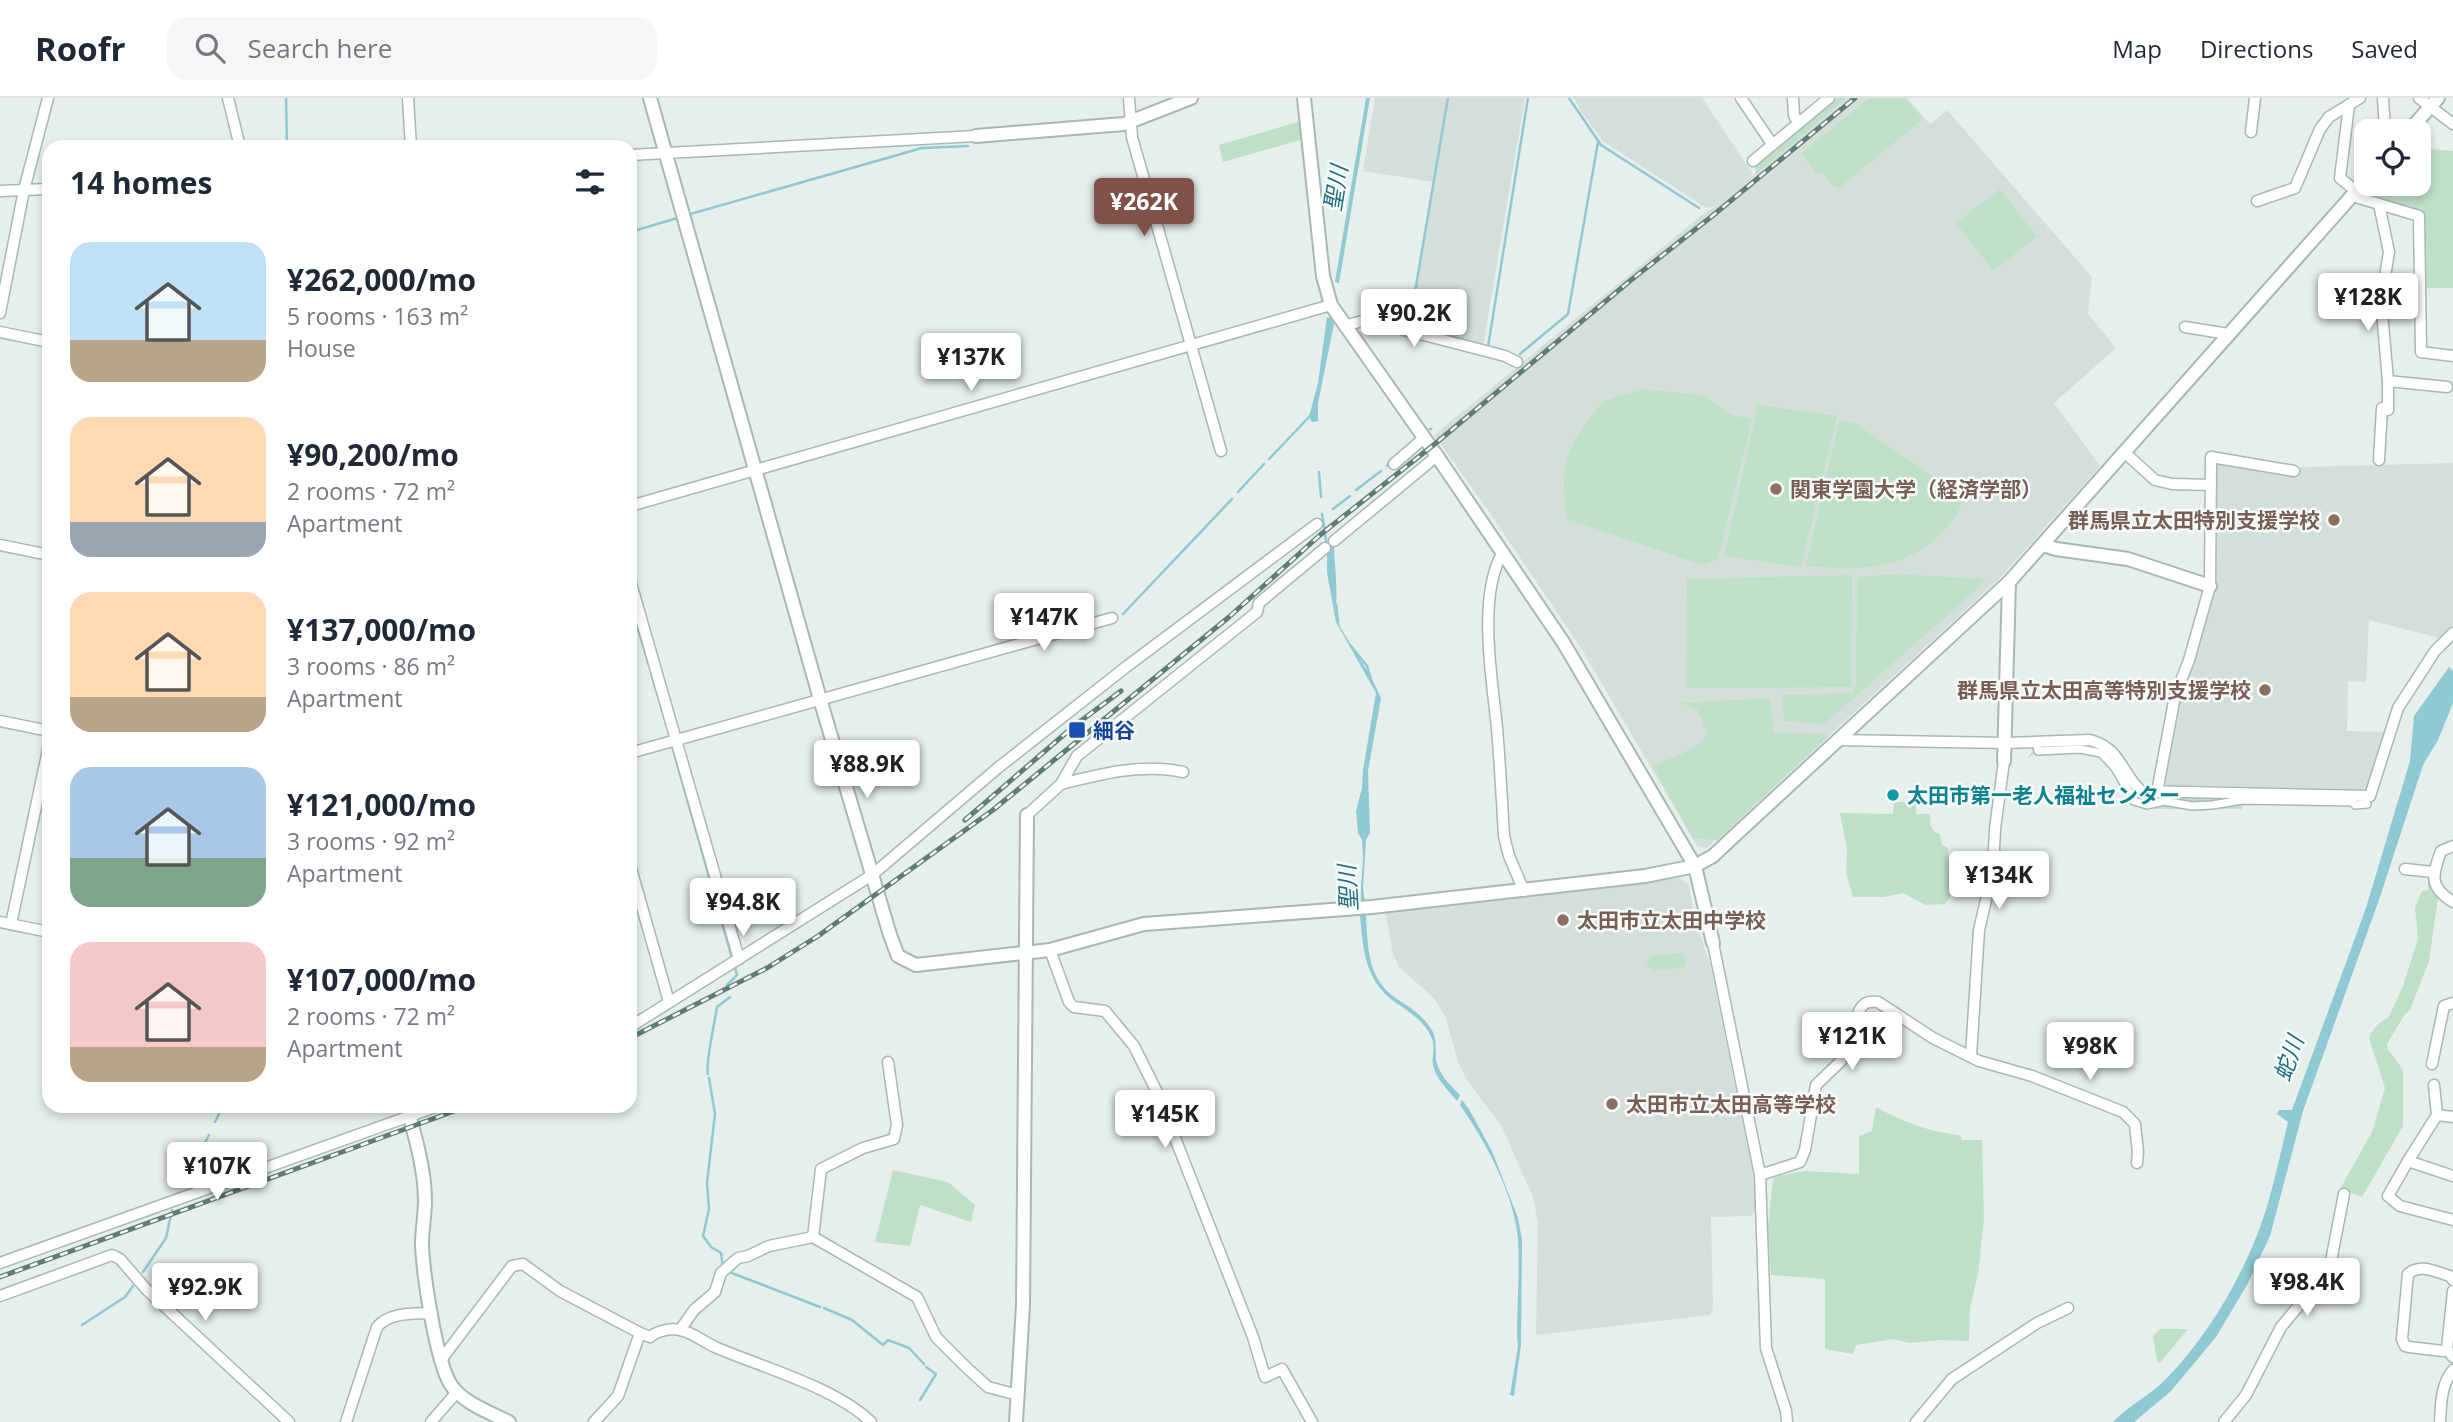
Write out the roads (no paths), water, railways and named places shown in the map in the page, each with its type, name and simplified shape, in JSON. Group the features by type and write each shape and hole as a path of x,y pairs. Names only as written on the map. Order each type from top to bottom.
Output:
{"street":[{"path":"0,313 24,190 48,98"},
{"path":"229,98 238,140"},
{"path":"408,98 411,140"},
{"path":"650,98 872,876 898,956 916,965 1050,950 1144,923 1366,907 1524,891 1645,876 1695,866 1708,859 1731,839 2010,582 2354,194"},
{"path":"1129,98 1132,137 1146,191 1221,451"},
{"path":"637,155 976,136 1131,122 1191,98"},
{"path":"1304,98 1323,276 1331,305 1563,642 1695,866 1760,1175 1766,1348 1787,1422"},
{"path":"1741,98 1772,144"},
{"path":"1793,98 1794,115 1798,123"},
{"path":"1753,162 1829,98"},
{"path":"2251,132 2255,98"},
{"path":"2257,201 2295,188 2320,129 2329,117 2360,98"},
{"path":"2384,98 2385,119"},
{"path":"2419,98 2434,102 2453,124"},
{"path":"2419,119 2434,102"},
{"path":"2348,105 2340,178 2354,192"},
{"path":"0,191 42,189"},
{"path":"2362,196 2418,216 2421,352 2453,356"},
{"path":"2379,204 2389,252 2381,301 2388,410 2382,408 2379,460"},
{"path":"637,504 1331,305"},
{"path":"1344,326 1366,320 1505,356 1517,362"},
{"path":"2185,327 2228,334"},
{"path":"0,332 42,341"},
{"path":"2388,380 2447,387"},
{"path":"1394,464 1424,438"},
{"path":"2124,452 2155,480 2172,484 2211,485"},
{"path":"1334,541 1437,456"},
{"path":"2157,792 2175,696 2189,660 2210,586 2211,459 2294,471"},
{"path":"637,1023 872,876 1010,758 1317,524"},
{"path":"0,545 42,554"},
{"path":"2043,545 2128,559 2210,586"},
{"path":"1016,1422 1023,1305 1027,815 1061,784 1077,756 1257,612 1259,603 1325,548"},
{"path":"1503,552 1496,568 1488,617 1489,650 1504,836 1509,856 1524,891"},
{"path":"1971,1056 1979,930 1993,870 2006,743 2010,582"},
{"path":"637,604 739,958"},
{"path":"637,751 1112,618"},
{"path":"1837,740 2006,743 2090,740 2103,744 2116,755 2141,791 2370,796 2398,708 2435,651 2453,633"},
{"path":"0,721 42,730"},
{"path":"2037,747 2038,751 2080,749 2101,753 2115,768 2134,801 2147,805 2164,801 2192,806 2264,799 2282,802 2303,800 2367,804"},
{"path":"1061,784 1101,773 1167,768 1183,772"},
{"path":"11,924 42,778"},
{"path":"2453,846 2441,851 2433,872 2439,893 2453,902"},
{"path":"2405,869 2433,872"},
{"path":"637,890 669,1002"},
{"path":"0,922 42,931"},
{"path":"1050,950 1069,1002 1074,1007 1104,1011 1134,1045 1179,1143 1212,1238 1253,1337 1265,1377 1282,1369 1312,1422"},
{"path":"1760,1175 1800,1162 1805,1150 1816,1084 1841,1061 1858,1011 1863,1003 1869,1001 1878,1002 1933,1038 1979,1061 2032,1076 2123,1112 2135,1124 2137,1163"},
{"path":"2431,1064 2444,1006 2453,1003"},
{"path":"813,1237 821,1169 863,1148 894,1139 897,1125 888,1062"},
{"path":"2434,1085 2437,1115 2388,1196 2400,1206 2453,1220"},
{"path":"0,1263 403,1113"},
{"path":"408,1113 423,1176 424,1273 441,1360 452,1387 457,1392 509,1422"},
{"path":"2437,1115 2453,1117"},
{"path":"2408,1161 2453,1176"},
{"path":"2224,1422 2246,1395 2281,1327 2326,1272 2331,1261 2344,1194"},
{"path":"680,1330 694,1310 715,1292 720,1273 738,1258 769,1246 813,1237 917,1297 936,1337 968,1369 988,1387 1018,1395"},
{"path":"0,1296 112,1255 120,1259 146,1289 289,1422"},
{"path":"441,1360 513,1266 523,1264 560,1291 649,1337 657,1331 680,1330 797,1379 859,1411 872,1422"},
{"path":"2453,1279 2420,1268 2414,1268 2408,1273 2402,1339 2405,1346 2450,1353 2453,1292"},
{"path":"1916,1422 1952,1380 2037,1322 2068,1308"},
{"path":"345,1422 377,1327 383,1319 432,1313"},
{"path":"594,1422 618,1396 640,1332"},
{"path":"2440,1422 2441,1400 2446,1380 2453,1370"},
{"path":"431,1422 457,1392"}],"water":[{"path":"1366,98 1370,98 1339,283 1335,282"},
{"path":"1327,317 1335,319 1318,403 1318,421 1312,422 1309,417 1318,383"},
{"path":"1334,545 1335,607 1340,627 1381,698 1368,771 1370,833 1366,840 1363,888 1365,903 1360,903 1363,858 1356,811 1376,693 1336,622 1327,573 1327,551"},
{"path":"2449,667 2453,671 2453,703 2438,740 2423,765 2380,897 2303,1111 2270,1236 2247,1285 2216,1337 2171,1391 2134,1422 2113,1422 2161,1384 2182,1361 2223,1305 2245,1264 2270,1198 2288,1122 2277,1114 2279,1110 2292,1110 2366,908 2410,761 2414,716"},
{"path":"1360,915 1366,915 1369,951 1375,972 1387,991 1426,1021 1433,1032 1439,1070 1460,1095 1457,1101 1437,1075 1433,1062 1433,1042 1426,1027 1385,994 1372,974 1364,952 1361,928"},
{"path":"1462,1100 1492,1151 1518,1218 1522,1240 1521,1345 1514,1396 1510,1395 1518,1346 1518,1239 1511,1204 1497,1168 1460,1105"}],"waterway":[{"path":"286,98 287,140"},
{"path":"1412,328 1409,327 1448,98"},
{"path":"1488,347 1528,98"},
{"path":"1569,98 1601,145 1699,208"},
{"path":"1520,354 1568,314 1598,142"},
{"path":"687,215 922,148 968,146"},
{"path":"637,230 681,217"},
{"path":"1486,347 1499,349"},
{"path":"1269,459 1310,416"},
{"path":"1387,466 1390,461"},
{"path":"1238,492 1264,464"},
{"path":"1356,490 1381,471"},
{"name":"聖川","path":"1319,472 1321,497"},
{"path":"1333,509 1350,496"},
{"path":"1123,614 1232,499"},
{"name":"聖川","path":"1322,514 1327,546"},
{"name":"聖川","path":"1336,604 1338,622"},
{"path":"637,625 649,666"},
{"name":"聖川","path":"1351,646 1367,666 1371,679"},
{"path":"651,673 671,739"},
{"path":"672,746 732,958"},
{"path":"727,985 737,975 735,968"},
{"path":"708,1074 717,1007 730,997"},
{"path":"709,1078 715,1114 707,1183 709,1209 703,1236 711,1247 721,1253 723,1267"},
{"path":"215,1122 220,1113"},
{"path":"198,1156 209,1135"},
{"path":"143,1272 166,1238 172,1210"},
{"path":"729,1272 820,1307"},
{"path":"82,1325 125,1297 133,1286"},
{"path":"824,1308 852,1320 883,1345 888,1340 909,1348 924,1364"},
{"path":"920,1400 936,1374 926,1367"}],"railway":[{"path":"637,1034 767,968 818,936 993,810 1229,617 1320,535 1436,443 1855,98"},
{"path":"965,820 1074,726 1121,691"},
{"path":"0,1277 449,1113"}],"place":[{"name":"関東学園大学（経済学部）","path":"1776,489"},
{"name":"群馬県立太田特別支援学校","path":"2334,520"},
{"name":"群馬県立太田高等特別支援学校","path":"2265,690"},
{"name":"細谷","path":"1077,730"},
{"name":"太田市第一老人福祉センター","path":"1893,795"},
{"name":"太田市立太田中学校","path":"1563,920"},
{"name":"太田市立太田高等学校","path":"1612,1104"}],"water label":[{"name":"蛇川","path":"2288,1058"}]}
